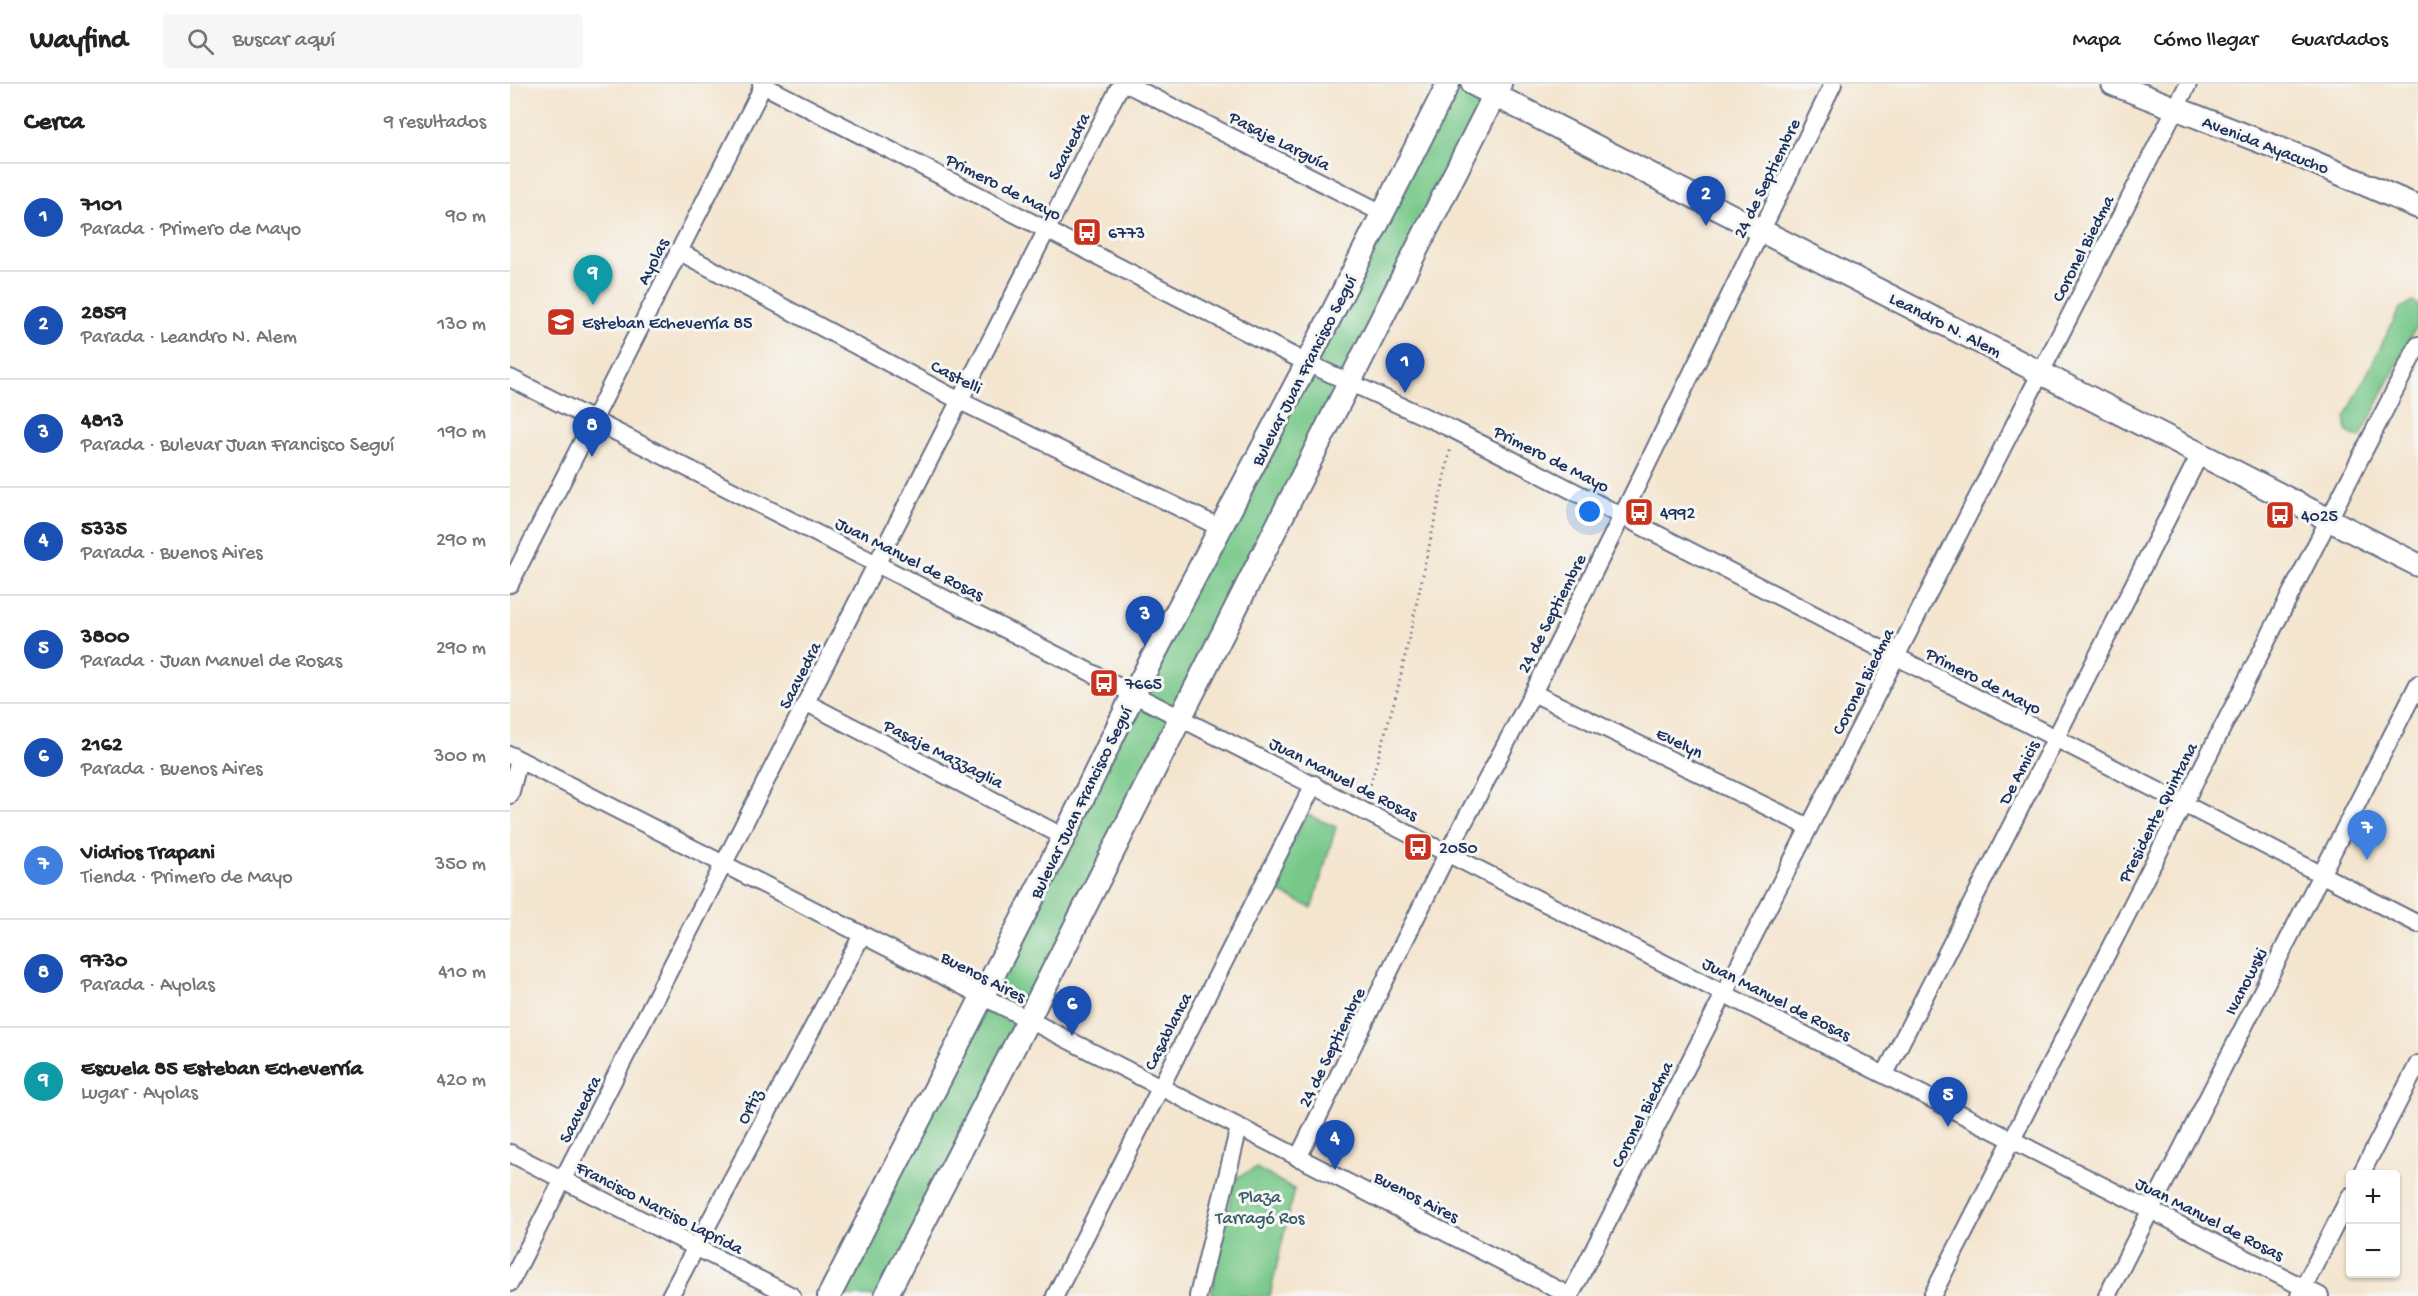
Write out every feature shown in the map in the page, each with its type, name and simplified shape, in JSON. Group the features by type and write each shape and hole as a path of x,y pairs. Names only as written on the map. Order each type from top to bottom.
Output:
{"main road":[{"name":"Bulevar Juan Francisco Seguí","path":"830,1296 1064,837 1134,693 1307,363 1448,84"},
{"name":"Leandro N. Alem","path":"1473,84 1497,89 1762,231 2418,565"},
{"name":"Avenida Ayacucho","path":"2113,84 2306,159 2418,207"},
{"path":"886,1296 1028,1020 1497,89"}],"street":[{"name":"Primero de Mayo","path":"762,84 1307,363 1454,430 2418,924"},
{"name":"Ayolas","path":"510,584 762,84"},
{"name":"Saavedra","path":"510,1284 1121,84"},
{"name":"Pasaje Larguía","path":"1127,84 1383,214"},
{"name":"24 de Septiembre","path":"1298,1158 1448,852 1533,693 1622,516 1833,84"},
{"name":"Coronel Biedma","path":"1570,1296 2188,84"},
{"name":"Castelli","path":"678,251 960,400 1221,528"},
{"name":"Presidente Quintana","path":"1932,1296 2418,345"},
{"name":"Juan Manuel de Rosas","path":"510,378 1885,1074 2151,1210 2301,1292 2320,1296"},
{"name":"De Amicis","path":"1885,1074 2200,454"},
{"name":"Ivanowski","path":"2107,1296 2418,684"},
{"name":"Evelyn","path":"1533,693 1809,827"},
{"name":"Pasaje Mazzaglia","path":"807,703 1064,837"},
{"name":"Buenos Aires","path":"514,757 1570,1296"},
{"path":"510,795 514,757"},
{"name":"Casablanca","path":"1055,1296 1314,784"},
{"name":"Ortiz","path":"670,1296 862,935"},
{"path":"2363,1170 2418,1064"},
{"path":"1198,1296 1239,1127"},
{"name":"Francisco Narciso Laprida","path":"510,1153 792,1296"},
{"path":"2301,1292 2346,1204"}],"path":[{"path":"1363,809 1398,688 1454,430"}],"green space":[{"path":"1448,84 1500,84 886,1296 829,1296"},
{"path":"2413,302 2418,305 2418,323 2360,438 2347,432 2345,418 2400,308"},
{"path":"1306,814 1336,827 1312,908 1270,888"},
{"name":"Plaza Tarragó Ros","path":"1256,1168 1294,1189 1270,1296 1211,1296 1235,1178"}],"place":[{"name":"2859","path":"1706,226"},
{"name":"6773","path":"1087,232"},
{"name":"Escuela 85 Esteban Echeverría","path":"593,305"},
{"name":"Esteban Echeverría 85","path":"561,322"},
{"name":"7101","path":"1405,393"},
{"name":"9730","path":"592,457"},
{"name":"4992","path":"1639,512"},
{"name":"4025","path":"2280,515"},
{"name":"4813","path":"1145,646"},
{"name":"7665","path":"1104,683"},
{"name":"2050","path":"1418,847"},
{"name":"Vidrios Trapani","path":"2367,860"},
{"name":"2162","path":"1072,1036"},
{"name":"3800","path":"1948,1127"},
{"name":"5335","path":"1335,1170"}]}
